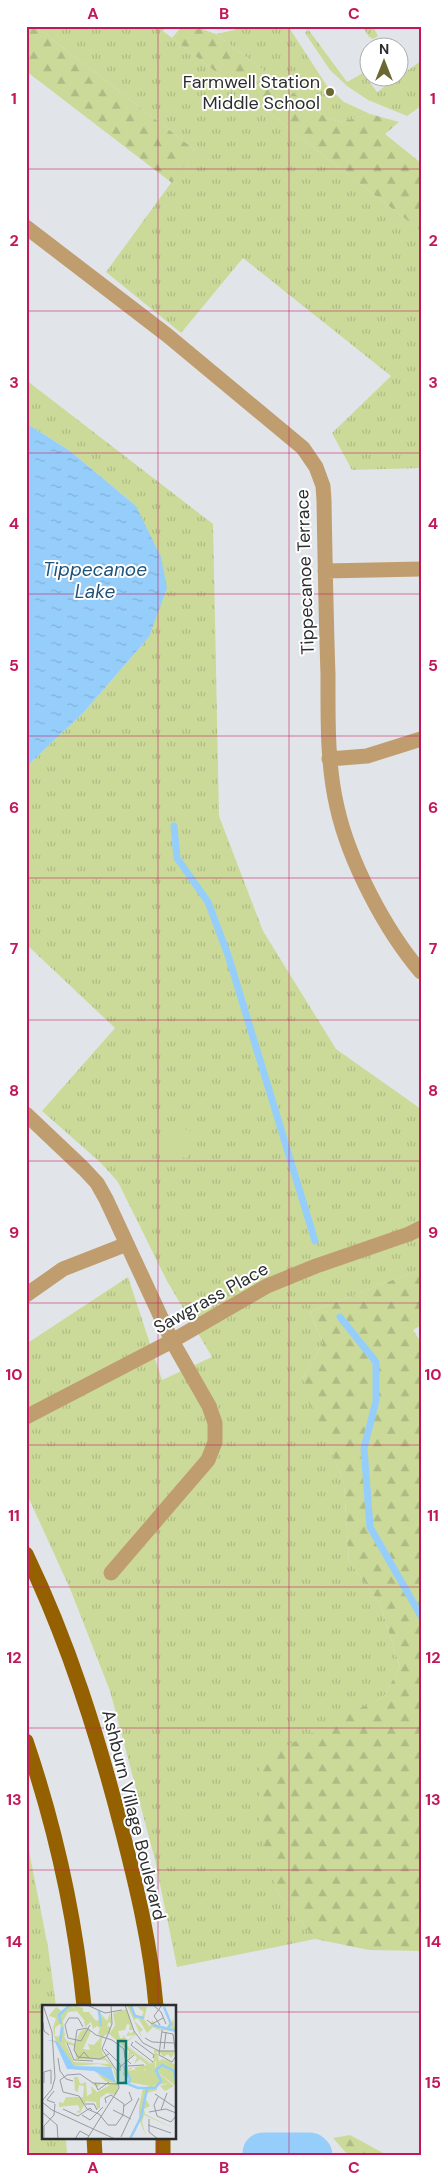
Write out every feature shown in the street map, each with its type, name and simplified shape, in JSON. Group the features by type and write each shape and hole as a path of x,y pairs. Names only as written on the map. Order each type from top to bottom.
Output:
{"main road":[{"name":"Ashburn Village Boulevard","path":"26,1554 47,1598 78,1679 106,1765 136,1886 153,1977 156,2005"},
{"path":"26,1741 44,1794 68,1902 84,2005"},
{"path":"94,2138 95,2155"},
{"path":"163,2138 163,2155"}],"street":[{"name":"Tippecanoe Terrace","path":"26,227 167,335 304,448 316,467 323,486 330,759 337,808 352,856 369,891 396,937 421,972"},
{"path":"325,571 421,569"},
{"path":"330,759 367,756 421,739"},
{"path":"26,1114 97,1183 172,1341 209,1406 215,1423 215,1442 208,1460 111,1573"},
{"name":"Sawgrass Place","path":"26,1417 172,1341 267,1286 421,1228"},
{"path":"26,1295 63,1270 127,1244"}],"green space":[{"path":"26,26 35,26 195,150 172,183 26,71"},
{"path":"35,26 166,26 163,31 421,231 421,468 352,470 332,433 391,376 243,258 181,333 106,272 195,150"},
{"path":"182,26 193,26 216,34 325,117 340,122 370,114 399,122 385,134 421,163 421,231 172,38"},
{"path":"239,26 288,26 327,86 344,102 370,114 340,122 325,117 216,34 234,30"},
{"path":"362,26 373,26 378,36 375,38 369,37"},
{"path":"308,29 347,82 360,75 360,88 374,88 377,92 383,88 410,88 410,69 421,61 421,106 407,116 368,100 347,86 330,70 305,33"},
{"path":"26,380 213,524 219,816 263,931 336,1049 421,1109 421,1269 310,1312 323,1343 303,1378 344,1484 349,1561 380,1604 400,1667 384,1696 328,1726 275,1888 315,1939 177,1967 155,1860 110,1691 71,1591 26,1492 26,1344 128,1277 162,1380 212,1357 167,1281 118,1182 101,1163 42,1111 115,1028 26,944 26,767 84,712 149,637 136,506 70,451 26,423"},
{"path":"163,1128 190,1130 188,1158 160,1156"},
{"path":"421,1269 421,1325 413,1330 421,1342 421,1951 369,1950 315,1939 275,1888 259,1822 259,1760 384,1696 400,1667 380,1604 349,1561 344,1484 330,1448 306,1397 303,1378 323,1343 310,1312"},
{"path":"26,1836 48,1947 56,2005 42,2005 42,2138 66,2138 67,2155 26,2155"},
{"path":"350,2135 387,2155 348,2155 333,2138"}],"water":[{"name":"Tippecanoe Lake","path":"26,423 70,451 136,506 161,557 167,588 149,637 84,712 26,767"}],"waterway":[{"path":"174,826 177,858 208,902 228,955 315,1241"},
{"path":"340,1317 376,1362 376,1401 364,1448 370,1527 421,1616"},
{"path":"263,2153 310,2153 312,2155"}],"place":[{"name":"Farmwell Station Middle School","path":"330,92"}]}
